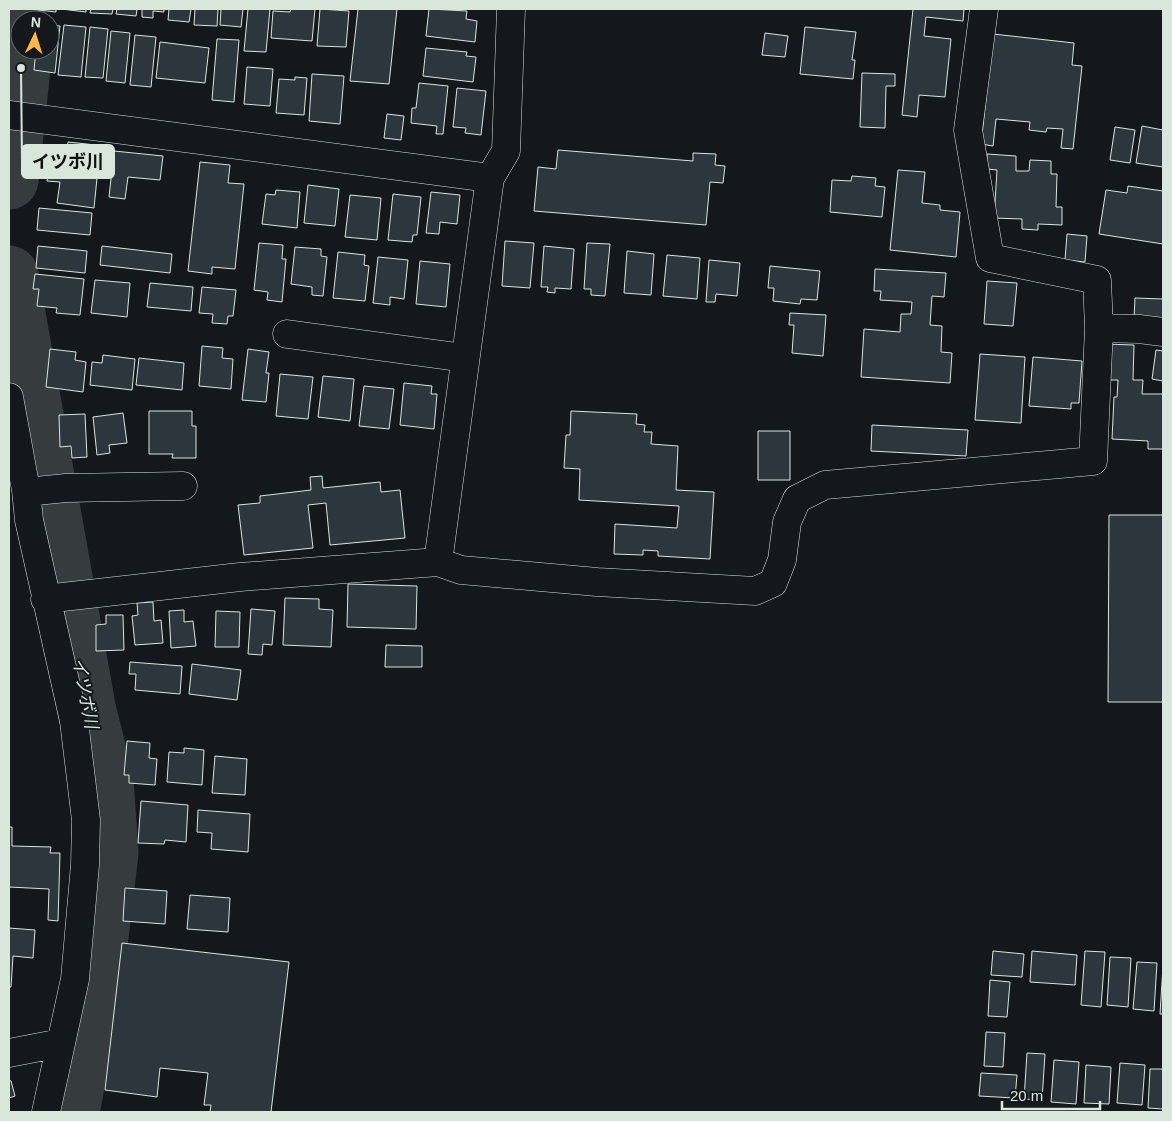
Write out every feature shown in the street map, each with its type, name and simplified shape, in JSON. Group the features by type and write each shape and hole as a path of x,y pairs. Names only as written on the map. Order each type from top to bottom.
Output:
{"street":[{"path":"438,562 490,178 506,151 510,9"},
{"path":"60,597 240,577 438,562 461,570 597,582 754,590 773,583 782,560 787,522 797,499 825,485 1093,461 1099,328 1097,280 990,258 968,130 984,9"},
{"path":"16,115 490,178"},
{"path":"1099,328 1163,332"},
{"path":"287,334 465,358"},
{"path":"9,397 31,491 19,520 60,597 86,820 85,865 75,979 46,1112"},
{"path":"31,491 66,488 183,486"},
{"path":"9,1053 61,1043"}],"building":[{"path":"30,9 56,9 56,10"},
{"path":"61,9 86,9 86,12"},
{"path":"91,9 113,9 112,14 90,13"},
{"path":"117,9 137,9 136,16 116,14"},
{"path":"142,9 164,9 164,12 153,11 153,18 142,17"},
{"path":"169,9 191,9 189,22 168,20"},
{"path":"195,9 218,9 217,26 194,25"},
{"path":"221,9 243,9 241,27 220,25"},
{"path":"248,9 270,9 266,52 244,51"},
{"path":"291,9 315,9 312,41 271,38 273,11 290,12"},
{"path":"320,9 349,11 346,47 317,46"},
{"path":"358,9 397,9 389,84 350,81"},
{"path":"429,9 467,11 466,19 477,21 475,42 426,36"},
{"path":"913,9 964,9 963,21 926,17 924,36 951,39 945,97 919,95 917,117 902,115"},
{"path":"64,25 86,27 81,77 58,75"},
{"path":"90,27 108,29 103,78 85,77"},
{"path":"805,27 856,32 852,60 855,60 853,79 800,74"},
{"path":"111,31 130,33 125,83 106,81"},
{"path":"765,33 788,36 785,57 762,55"},
{"path":"993,34 1074,43 1072,65 1082,66 1073,149 1061,148 1063,129 1047,128 1046,132 1029,130 1030,122 996,119 993,146 981,144"},
{"path":"135,35 156,37 151,87 130,85"},
{"path":"217,39 239,40 234,102 212,100"},
{"path":"160,42 209,48 205,83 156,78"},
{"path":"426,48 467,52 466,56 476,57 473,82 423,76"},
{"path":"35,60 56,60 55,73 34,70"},
{"path":"247,67 273,69 270,106 244,104"},
{"path":"862,73 895,74 895,86 886,86 885,128 860,127"},
{"path":"312,74 344,76 340,124 309,121"},
{"path":"295,77 307,78 304,115 276,113 279,79 295,80"},
{"path":"419,83 448,86 443,134 436,134 437,126 411,123 412,108 416,108"},
{"path":"457,88 486,91 481,135 465,133 466,128 453,127"},
{"path":"387,114 404,116 401,140 384,138"},
{"path":"1142,126 1163,130 1163,167 1136,163"},
{"path":"1115,127 1135,130 1130,163 1110,160"},
{"path":"68,142 96,145 93,171 65,168"},
{"path":"558,150 693,161 693,153 716,154 715,165 725,166 723,183 710,182 706,225 534,211 538,167 556,169"},
{"path":"114,151 163,156 160,180 128,177 125,199 109,197"},
{"path":"987,154 1016,156 1016,171 1029,171 1030,160 1051,161 1051,174 1057,174 1056,207 1062,207 1062,225 1038,224 1038,230 1022,229 1022,219 994,218 997,170 987,169"},
{"path":"200,162 230,165 228,183 244,184 235,269 212,267 212,274 188,271"},
{"path":"898,170 925,172 922,203 940,205 940,210 960,212 956,257 890,250"},
{"path":"48,173 97,178 94,208 57,203 60,182 47,181"},
{"path":"852,176 876,178 875,186 885,187 882,217 830,212 832,180 851,181"},
{"path":"308,185 339,189 335,226 304,223"},
{"path":"1128,186 1163,191 1163,244 1099,234 1106,190 1127,193"},
{"path":"276,190 300,192 297,228 262,224 266,194 275,195"},
{"path":"431,192 460,195 457,224 440,222 439,234 426,233"},
{"path":"393,194 421,197 417,235 413,235 412,242 388,240"},
{"path":"350,195 381,198 377,240 345,237"},
{"path":"39,208 92,213 90,235 37,230"},
{"path":"1067,234 1087,236 1085,262 1065,260"},
{"path":"505,241 534,243 530,288 502,286"},
{"path":"259,243 283,245 282,259 286,259 282,302 267,300 268,292 254,290"},
{"path":"587,243 610,244 605,296 591,295 591,289 584,289"},
{"path":"38,246 87,251 85,273 36,268"},
{"path":"102,246 172,254 170,273 100,265"},
{"path":"544,246 574,249 571,289 555,288 555,293 547,292 548,287 541,287"},
{"path":"295,247 321,249 321,256 327,257 323,296 312,295 312,287 291,284"},
{"path":"627,251 654,254 651,295 624,293"},
{"path":"338,252 365,255 364,265 369,266 365,301 333,298"},
{"path":"667,255 700,258 697,299 663,296"},
{"path":"378,257 408,260 404,299 390,297 390,305 373,303"},
{"path":"709,260 740,263 737,296 716,294 715,302 706,302"},
{"path":"420,261 450,264 446,307 416,304"},
{"path":"770,266 820,271 817,300 801,299 800,304 773,301 774,288 768,288"},
{"path":"875,269 946,273 944,297 932,296 930,325 942,326 941,352 952,353 950,383 861,377 864,329 900,332 901,314 911,314 912,302 880,300 881,291 874,291"},
{"path":"35,274 84,279 80,315 56,313 57,308 37,306 39,289 33,289"},
{"path":"95,280 130,283 127,317 91,313"},
{"path":"987,281 1017,283 1013,326 984,324"},
{"path":"150,283 193,287 191,311 147,307"},
{"path":"202,287 236,290 233,316 228,316 227,324 212,323 213,314 199,313"},
{"path":"1135,298 1163,299 1163,320 1134,318"},
{"path":"790,313 826,315 823,356 792,353 794,325 789,325"},
{"path":"1105,344 1134,345 1133,380 1143,380 1142,394 1163,394 1163,449 1148,449 1148,441 1112,439 1114,397 1117,397 1118,380 1104,380"},
{"path":"202,346 223,348 222,358 233,359 231,389 199,386"},
{"path":"50,349 76,352 75,360 86,362 83,392 46,387"},
{"path":"248,349 269,352 266,373 269,373 266,402 242,400"},
{"path":"1156,350 1163,351 1163,381 1152,379"},
{"path":"980,354 1025,357 1021,423 975,420"},
{"path":"103,355 135,359 132,390 90,385 92,362 102,363"},
{"path":"1033,357 1082,361 1079,403 1071,403 1071,409 1029,406"},
{"path":"139,358 184,363 182,390 136,385"},
{"path":"280,374 313,377 308,419 276,416"},
{"path":"323,376 354,379 350,421 318,417"},
{"path":"404,383 432,386 431,394 437,394 434,429 400,425"},
{"path":"364,386 394,389 389,429 359,426"},
{"path":"149,411 192,411 192,426 196,426 196,458 172,458 173,454 149,454"},
{"path":"571,411 637,414 636,424 645,425 644,432 652,432 651,444 678,446 676,490 714,492 710,559 658,556 658,551 643,550 643,555 614,554 615,524 677,528 679,506 579,500 580,469 564,468 566,435 570,435"},
{"path":"123,413 127,443 109,445 110,453 97,455 93,417"},
{"path":"85,414 87,457 72,458 71,446 60,447 59,415"},
{"path":"872,425 968,430 966,456 871,451"},
{"path":"758,431 790,431 790,480 758,480"},
{"path":"322,476 323,488 380,482 381,492 400,490 405,538 330,545 326,503 308,505 313,548 244,555 238,505 260,503 260,496 311,490 310,477"},
{"path":"1109,515 1163,515 1163,702 1108,702"},
{"path":"348,584 417,586 416,629 347,627"},
{"path":"285,598 319,599 319,609 333,610 331,647 283,645"},
{"path":"153,602 154,621 161,620 163,643 135,645 132,616 138,615 137,603"},
{"path":"251,609 275,611 272,645 263,644 262,655 248,654"},
{"path":"184,610 184,622 193,621 196,646 171,648 169,611"},
{"path":"216,611 240,612 239,647 215,647"},
{"path":"106,615 123,615 124,650 96,651 96,625 106,624"},
{"path":"386,645 422,646 422,667 385,667"},
{"path":"130,662 182,666 180,694 135,690 136,674 129,674"},
{"path":"192,664 241,670 237,700 189,694"},
{"path":"127,741 150,743 149,758 157,759 155,785 129,783 129,775 124,775"},
{"path":"184,748 204,750 202,785 167,782 169,752 184,753"},
{"path":"215,756 247,759 245,795 212,793"},
{"path":"141,801 188,805 186,842 165,840 164,844 138,843"},
{"path":"198,810 250,814 248,852 211,849 212,833 197,832"},
{"path":"9,827 12,827 12,846 51,847 50,853 60,853 58,921 48,920 49,889 9,887"},
{"path":"125,888 167,891 165,924 123,921"},
{"path":"190,895 230,898 228,932 187,929"},
{"path":"9,928 35,930 33,958 13,956 11,987 9,987"},
{"path":"122,943 289,962 271,1112 210,1112 211,1105 204,1105 208,1073 160,1068 157,1097 105,1090"},
{"path":"993,951 1024,954 1022,977 991,975"},
{"path":"1032,951 1077,955 1075,985 1030,982"},
{"path":"1085,951 1105,952 1101,1007 1081,1005"},
{"path":"1110,957 1131,958 1128,1007 1107,1005"},
{"path":"1137,962 1157,963 1154,1011 1133,1009"},
{"path":"1163,966 1163,1014 1160,1014"},
{"path":"990,980 1010,982 1007,1017 988,1016"},
{"path":"986,1032 1005,1033 1003,1067 984,1066"},
{"path":"1027,1053 1045,1054 1042,1100 1024,1099"},
{"path":"1054,1060 1079,1062 1076,1104 1051,1102"},
{"path":"1120,1063 1145,1065 1142,1105 1117,1103"},
{"path":"1086,1065 1111,1067 1109,1104 1084,1103"},
{"path":"1150,1069 1163,1069 1163,1109 1148,1108"},
{"path":"981,1073 1017,1075 1015,1098 979,1096"},
{"path":"9,1080 11,1081 15,1096 9,1098"}],"waterway":[{"name":"イツボ川","path":"9,180 21,68 16,9"},
{"name":"イツボ川","path":"9,275 87,712 104,779 109,853 92,995 70,1112"}],"place":[{"name":"イツボ川","path":"21,68"}]}
